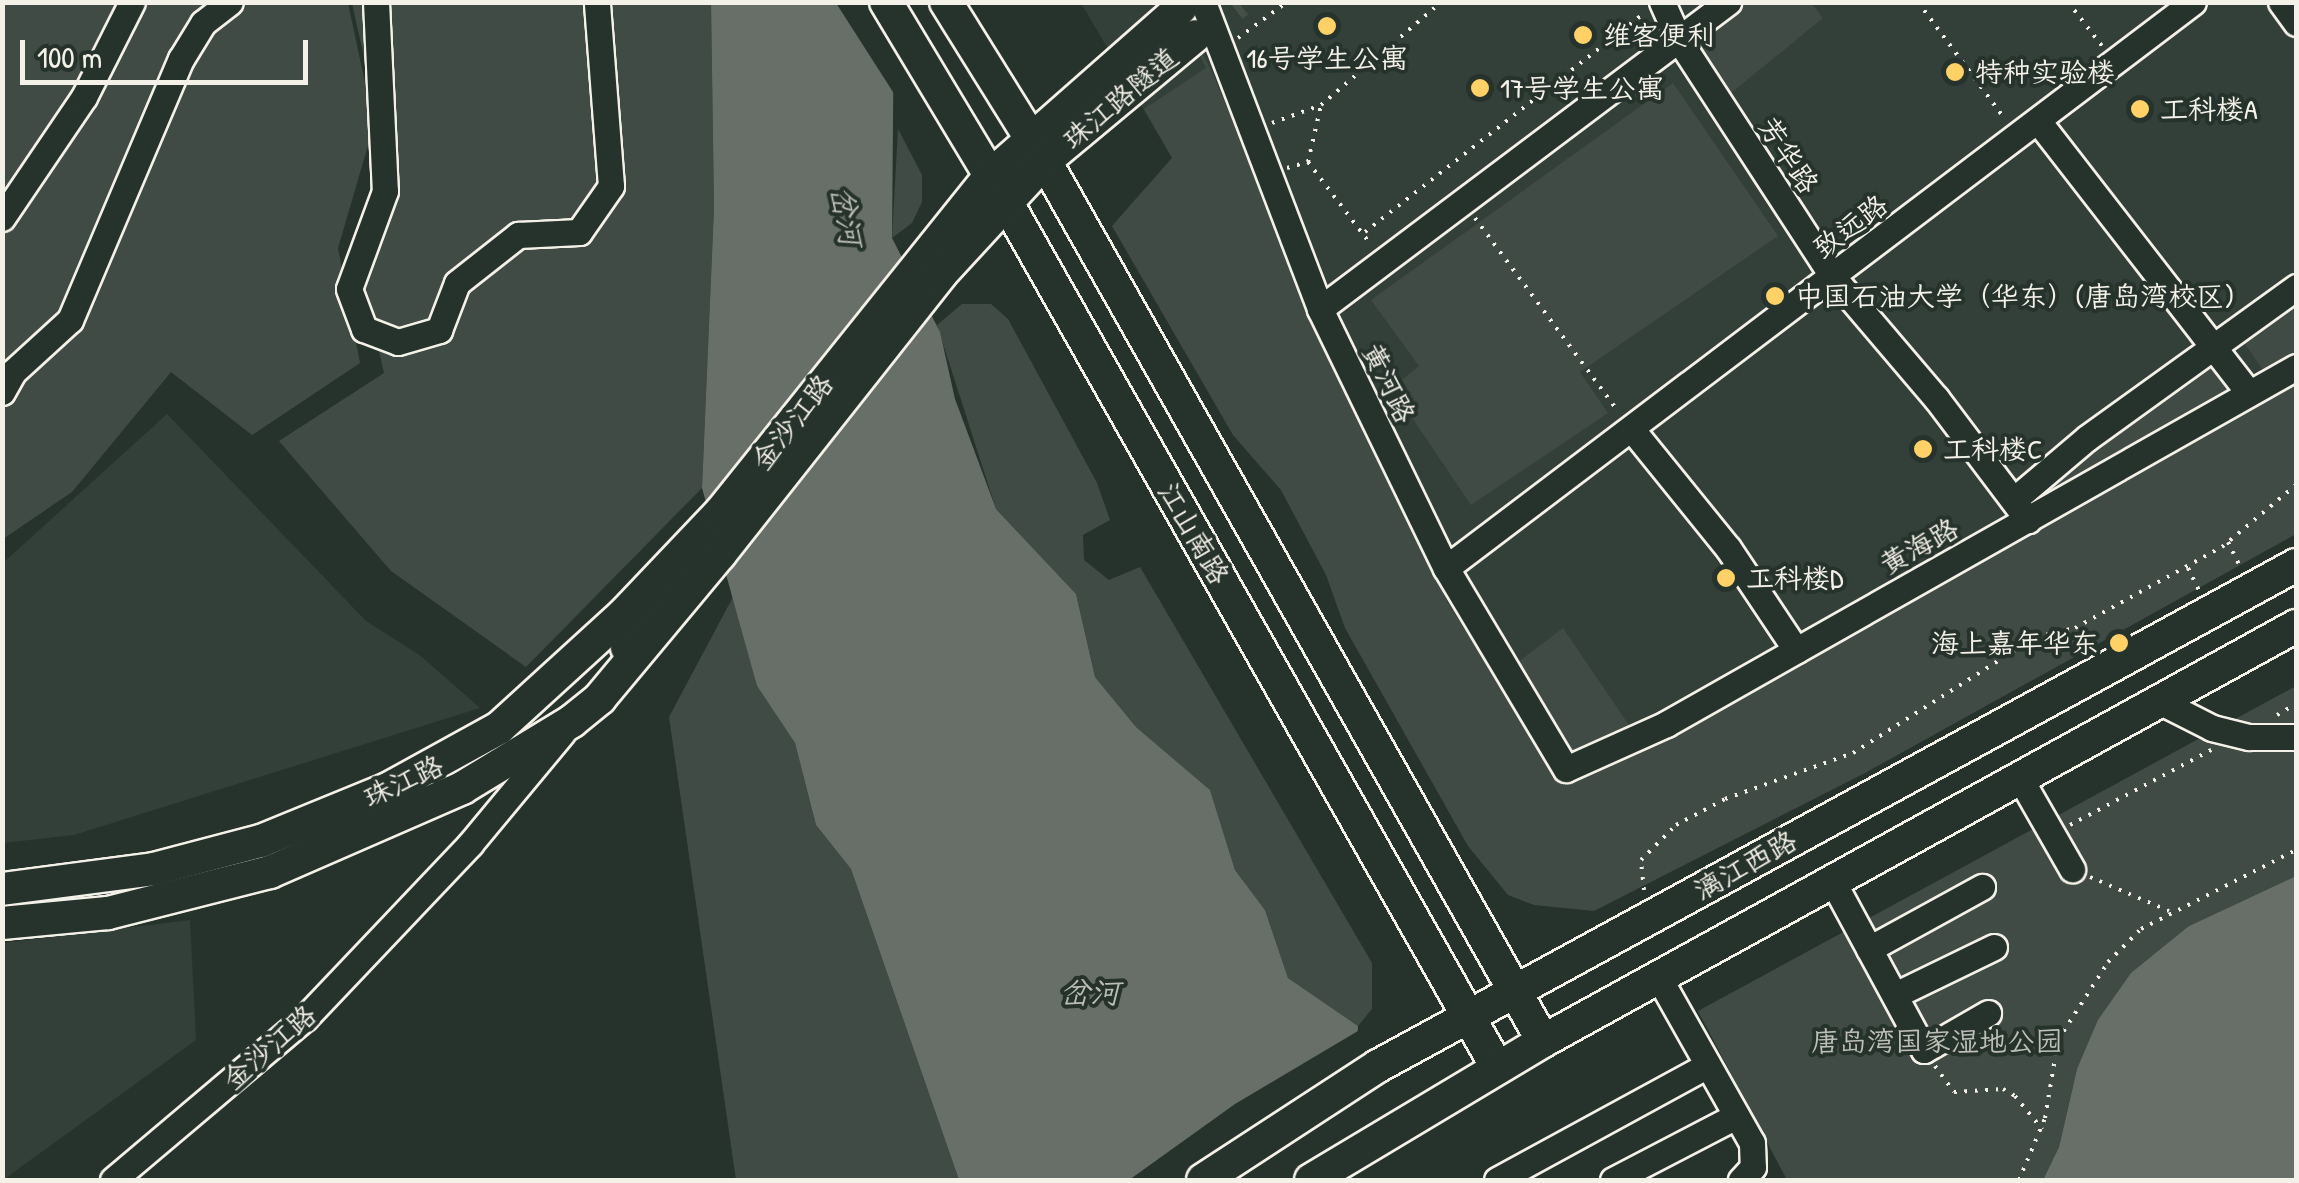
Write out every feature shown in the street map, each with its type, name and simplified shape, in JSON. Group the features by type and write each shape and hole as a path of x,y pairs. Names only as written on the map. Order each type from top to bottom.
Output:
{"main road":[{"name":"江山南路","path":"886,2 998,190 1497,1067"},
{"name":"江山南路","path":"946,2 1037,149 1542,1041"},
{"name":"珠江路隧道","path":"1037,149 1200,24"},
{"name":"金沙江路","path":"720,512 932,264 1037,149"},
{"name":"金沙江路","path":"572,721 600,698 720,554 932,264"},
{"name":"珠江路","path":"2,889 154,869 261,840 452,759 543,693 720,512"},
{"name":"漓江西路","path":"1203,1180 1378,1066 2296,565"},
{"name":"漓江西路","path":"1310,1180 1542,1041 2296,626"},
{"name":"珠江路","path":"2,923 124,910 270,872 462,788 572,721"}],"street":[{"path":"2,218 84,97 132,2"},
{"path":"2,392 13,372 70,320 181,58 203,23 230,2"},
{"path":"376,2 385,191 350,289 364,328 398,342 439,330 457,283 518,234 579,232 611,186 597,2"},
{"path":"1320,309 1728,2"},
{"path":"2280,2 2296,23"},
{"name":"致远路","path":"1446,568 1634,432 2189,4"},
{"name":"芳华路","path":"1653,7 1679,40 1832,276 2021,509"},
{"name":"黄河路","path":"1200,24 1252,131 1320,309 1446,568 1566,769"},
{"path":"2028,128 2215,346 2249,393"},
{"path":"2021,509 2215,346 2296,287"},
{"name":"黄海路","path":"1566,769 1666,724 1796,650 2021,509 2296,367"},
{"path":"1634,432 1728,548 1796,650"},
{"name":"金沙江路","path":"113,1180 305,1018 470,844 572,721 720,512"},
{"path":"543,693 572,721"},
{"path":"2162,703 2240,734 2296,736"},
{"path":"2021,780 2072,869"},
{"path":"1834,882 1924,1050 1988,1014"},
{"path":"1869,949 1982,887"},
{"path":"1894,996 1994,946"},
{"path":"1659,978 1752,1143 1753,1167 1741,1180"},
{"path":"1497,1180 1708,1065"},
{"path":"1613,1180 1736,1116"}],"path":[{"path":"1200,24 1287,2"},
{"path":"1252,131 1322,104 1441,2"},
{"path":"1918,2 2028,128"},
{"path":"2068,2 2115,62"},
{"path":"1365,232 1653,7"},
{"path":"1308,162 1322,104"},
{"path":"1308,162 1365,232 1378,266"},
{"path":"1268,173 1308,162"},
{"path":"1463,202 1634,432"},
{"path":"1644,892 1641,860 1676,824 1725,799 1853,753 2036,637 2075,628 2228,542 2296,485"},
{"path":"2228,542 2243,572"},
{"path":"2188,566 2201,595"},
{"path":"2052,835 2296,704"},
{"path":"2019,1180 2042,1129 2058,1040 2082,992 2141,929 2296,850"},
{"path":"2072,869 2171,912"},
{"path":"1924,1050 1954,1092 2003,1090 2042,1129"}],"shaded area":[{"name":"中国石油大学（华东）(唐岛湾校区)","path":"1081,3 2296,3 2296,434 1559,817"},
{"path":"167,414 366,621 421,656 480,708 74,835 3,843 3,563"},
{"path":"190,920 196,1040 3,1180 3,943"}],"green space":[{"path":"2,3 348,3 374,125 338,248 360,363 252,435 171,372 72,492 3,539"},
{"path":"352,3 711,3 714,208 702,488 526,667 391,571 279,441 384,373 363,281 394,193"},
{"path":"1175,3 1209,66 1447,602 1557,773 2296,374 2296,534 1865,773 1594,911 1534,905 1508,895 1468,846 1345,628 1326,575 1281,490 1233,435 1112,226 1172,158 1144,109 1206,68"},
{"path":"1737,3 1811,3 1823,18 1731,93 1690,42"},
{"path":"1673,83 1778,236 1580,372 1608,413 1471,505 1392,388 1419,366 1371,300"},
{"path":"898,129 922,175 922,202 912,223 892,238"},
{"path":"2296,298 2296,359 2267,375 2241,339"},
{"path":"962,304 991,304 1008,319 1097,483 1110,520 1083,535 1084,560 1109,580 1140,567 1372,963 1372,1009 1358,1026 1288,978 1265,910 1235,870 1210,790 1136,727 1095,677 1076,594 996,509 937,325"},
{"path":"2211,361 2231,394 2051,496 2041,479"},
{"path":"733,597 757,686 795,743 816,825 851,869 959,1180 736,1180 669,717"},
{"path":"1563,628 1633,731 1568,761 1514,665"},
{"name":"唐岛湾国家湿地公园","path":"2296,686 2296,876 2189,926 2077,1069 2059,1147 2043,1180 1787,1180 1698,1011"}],"water":[{"name":"岔河","path":"711,3 894,3 892,238 940,332 955,399 996,509 1076,594 1095,677 1136,727 1210,790 1235,870 1265,910 1288,978 1358,1026 1352,1180 959,1180 851,869 816,825 795,743 757,686 702,488 714,208"},
{"path":"2296,876 2296,1180 2043,1180 2059,1147 2077,1069 2098,1020 2131,973 2189,926"}],"pier":[{"path":"899,2 902,106 836,3"},
{"path":"1363,1028 1357,1180 1129,1180 1235,1104"}],"tunnel":[{"path":"1195,36 1238,2"}],"place":[{"name":"16号学生公寓","path":"1327,26"},
{"name":"维客便利","path":"1583,35"},
{"name":"特种实验楼","path":"1955,72"},
{"name":"17号学生公寓","path":"1480,88"},
{"name":"工科楼A","path":"2140,109"},
{"name":"中国石油大学（华东）(唐岛湾校区)","path":"1775,296"},
{"name":"工科楼C","path":"1923,449"},
{"name":"工科楼D","path":"1726,578"},
{"name":"海上嘉年华东","path":"2119,643"}]}
